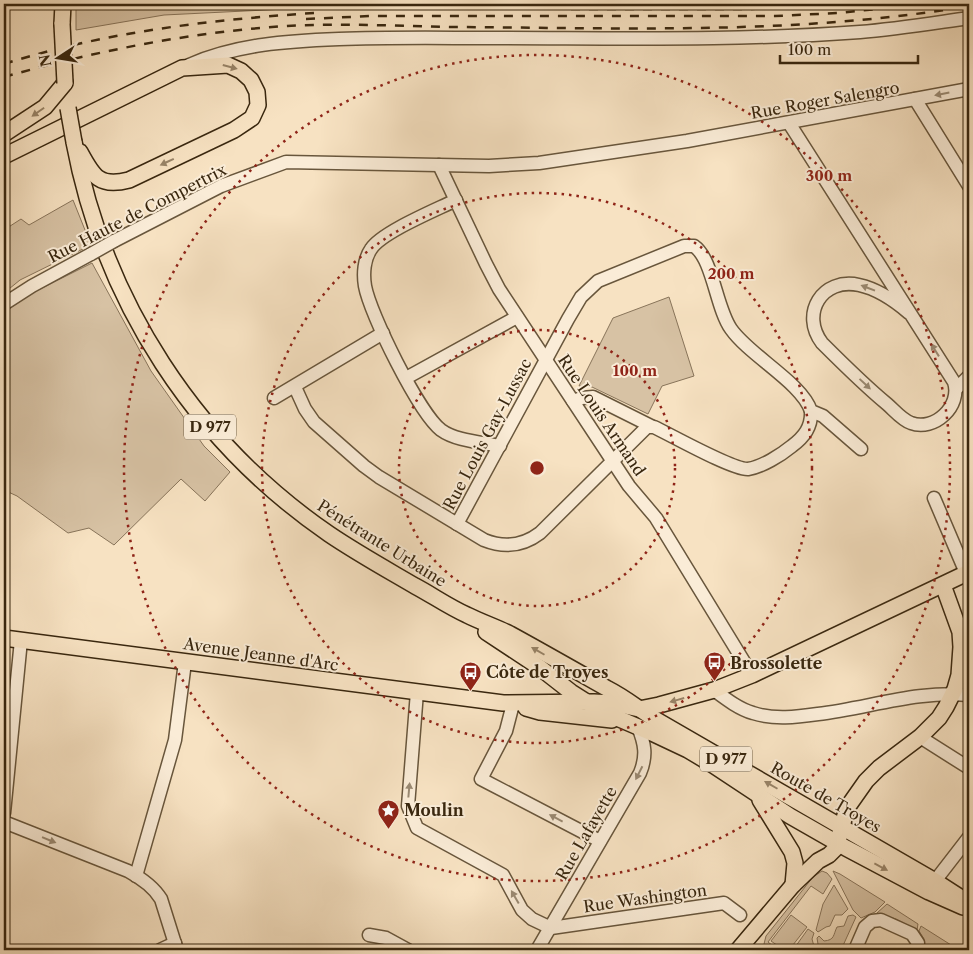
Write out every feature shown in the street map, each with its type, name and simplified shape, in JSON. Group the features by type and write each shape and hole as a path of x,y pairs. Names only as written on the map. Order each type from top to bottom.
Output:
{"main road":[{"path":"4,134 45,107 65,83 62,24 63,4"},
{"path":"4,156 182,68 228,65 241,71 251,80 257,92 258,105 252,118 234,130 129,180 105,182 94,175 74,142"},
{"name":"Pénétrante Urbaine","path":"65,83 74,142 88,206 103,248 119,286 142,330 183,393 212,430 262,481 328,533 466,615"},
{"path":"639,709 714,690 752,675 968,573"},
{"path":"743,949 793,885 818,861 829,855 838,844 847,808 872,774 920,737 939,718 953,694 959,676 961,638 943,585"},
{"name":"D 977","path":"466,615 477,625 585,702 619,720 688,750 838,844"},
{"name":"D 977","path":"466,615 512,636 619,695 639,709"},
{"name":"Avenue Jeanne d'Arc","path":"4,638 513,704 540,712 619,720"},
{"path":"550,702 557,681"},
{"name":"Avenue Jeanne d'Arc","path":"513,704 550,702 612,703 639,709"},
{"name":"Route de Troyes","path":"639,709 936,881 969,903"},
{"path":"757,794 798,858 818,861"},
{"path":"793,885 795,863 790,848 790,828 796,819 847,808"},
{"name":"Route de Troyes","path":"838,844 929,892 969,910"}],"street":[{"path":"182,68 210,56 288,41 388,37 734,38 860,32 969,18"},
{"name":"Rue Roger Salengro","path":"439,165 489,166 539,163 687,141 969,89"},
{"path":"915,100 969,186"},
{"path":"789,123 951,377 956,389 954,402 939,419 925,425 909,423 880,398 822,343 817,337 812,320 817,302 822,294 830,288 846,284 863,286 884,295 909,313"},
{"name":"Rue Haute de Compertrix","path":"4,304 32,286 114,241 221,186 286,162 439,165"},
{"name":"Rue Louis Armand","path":"439,165 493,278 613,462 636,495 656,518 752,675"},
{"path":"456,200 389,234 374,245 364,270 365,288 383,333 428,416 441,429 457,436 500,446"},
{"name":"Rue Louis Gay-Lussac","path":"457,524 577,303 591,286 605,277 689,245 698,249 705,259 724,317 732,330 738,338 803,396 812,411"},
{"path":"406,378 517,317"},
{"path":"274,398 383,333"},
{"path":"956,389 969,376"},
{"path":"295,387 305,409 314,422 379,477 491,543 511,545 526,542 540,533 643,430 651,426"},
{"path":"573,401 588,396 593,397 735,466 750,468 768,461 795,444 807,430 812,418 812,411 823,416 861,449"},
{"path":"934,498 968,573"},
{"path":"4,813 21,640"},
{"path":"136,876 175,740 185,662"},
{"path":"714,690 731,702 753,713 794,718 912,698 953,694 969,695"},
{"path":"417,692 408,806 418,828 503,875 522,910 532,919 550,928"},
{"path":"513,704 506,731 481,779 600,841"},
{"name":"Rue Lafayette","path":"537,950 640,773 645,760 644,740 638,727"},
{"path":"920,737 969,768"},
{"path":"4,822 128,871 146,882 161,899 176,947 160,950"},
{"path":"936,881 969,837"},
{"name":"Rue Washington","path":"550,928 724,903 740,915"},
{"path":"855,950 865,927 872,922 880,920 912,934 918,943 917,950"},
{"path":"369,934 386,938 408,950"}],"shaded area":[{"path":"76,4 387,4 164,15 76,30"},
{"path":"73,200 91,245 20,280 4,293 4,230 21,219 29,225"},
{"path":"92,263 151,371 204,446 230,472 205,501 181,479 114,545 89,528 68,533 17,496 4,490 4,312 34,292"},
{"path":"669,297 694,376 662,386 648,414 592,387 579,386 613,318"},
{"path":"822,871 827,873 832,879 823,894 811,886 768,942 778,950 766,950 764,944 766,936 813,877"},
{"path":"833,871 885,902 875,912 861,918 853,910"},
{"path":"834,885 848,909 842,915 835,915 830,926 818,932 816,930 823,904"},
{"path":"887,904 918,924 917,930 896,919 877,913"},
{"path":"791,915 807,927 789,950 784,950 771,941"},
{"path":"853,915 856,917 841,950 819,950 817,938 819,936 824,941 830,940 837,927 844,926 848,916"},
{"path":"921,926 959,950 924,950 924,939 919,931"},
{"path":"808,929 814,933 812,939 815,950 793,950"}],"railway":[{"path":"304,8 478,4"},
{"path":"571,9 750,9 855,4"},
{"path":"306,19 370,16 775,16 839,13 923,4"},
{"path":"4,77 144,44 215,33 287,26 712,28 841,22 969,6"},
{"path":"4,64 80,44 157,29 235,19 314,13"}],"place":[{"name":"Brossolette","path":"714,682"},
{"name":"Côte de Troyes","path":"470,691"},
{"name":"Moulin","path":"388,829"}]}
